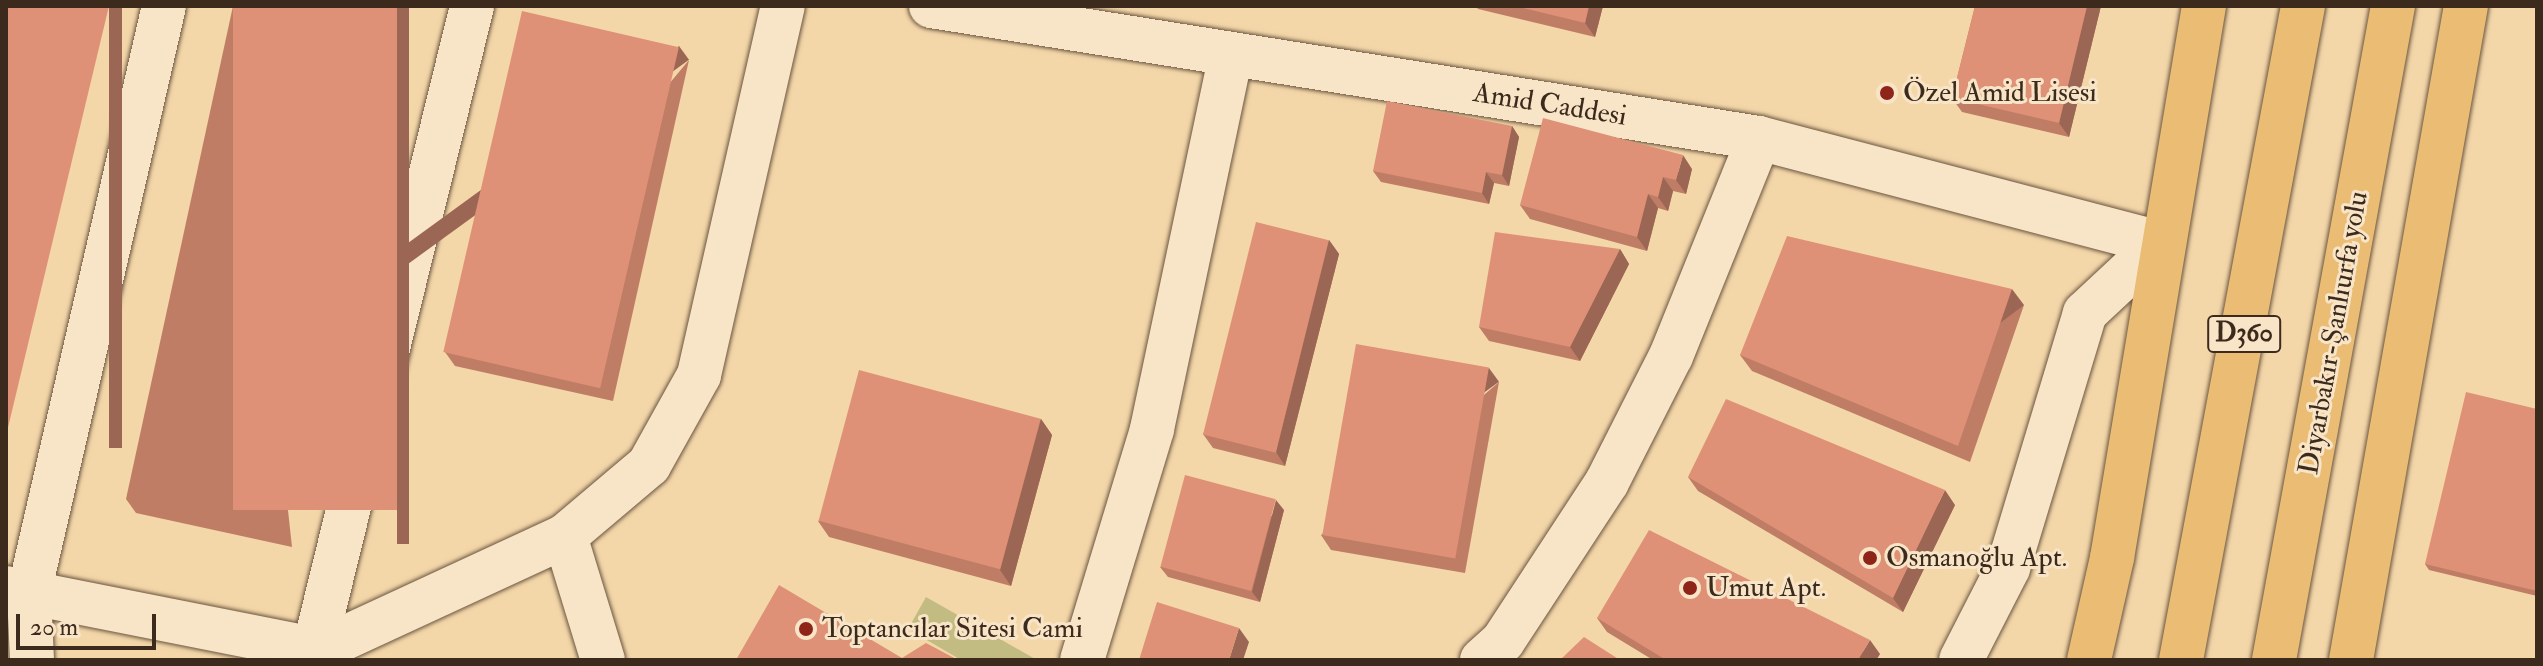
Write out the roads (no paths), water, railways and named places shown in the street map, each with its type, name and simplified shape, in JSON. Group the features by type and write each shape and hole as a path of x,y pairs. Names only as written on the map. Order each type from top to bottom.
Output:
{"highway":[{"path":"2089,660 2112,558 2160,243 2204,6"},
{"name":"D360","path":"2181,660 2303,6"},
{"name":"Diyarbakır-Şanlıurfa yolu","path":"2274,660 2393,6"},
{"path":"2351,660 2466,6"}],"street":[{"path":"32,660 17,590 164,6"},
{"path":"305,654 472,6"},
{"path":"17,590 305,654 565,536 649,465 699,375 783,6"},
{"name":"Amid Caddesi","path":"931,6 1759,138 2160,243"},
{"path":"1082,660 1152,429 1231,54"},
{"path":"1482,660 1503,641 1607,482 1671,356 1759,138"},
{"path":"1961,660 2008,568 2085,313 2160,243"},
{"path":"565,536 603,660"}],"place":[{"name":"Özel Amid Lisesi","path":"1887,93"},
{"name":"Osmanoğlu Apt.","path":"1870,558"},
{"name":"Umut Apt.","path":"1690,588"},
{"name":"Toptancılar Sitesi Cami","path":"806,629"}]}
